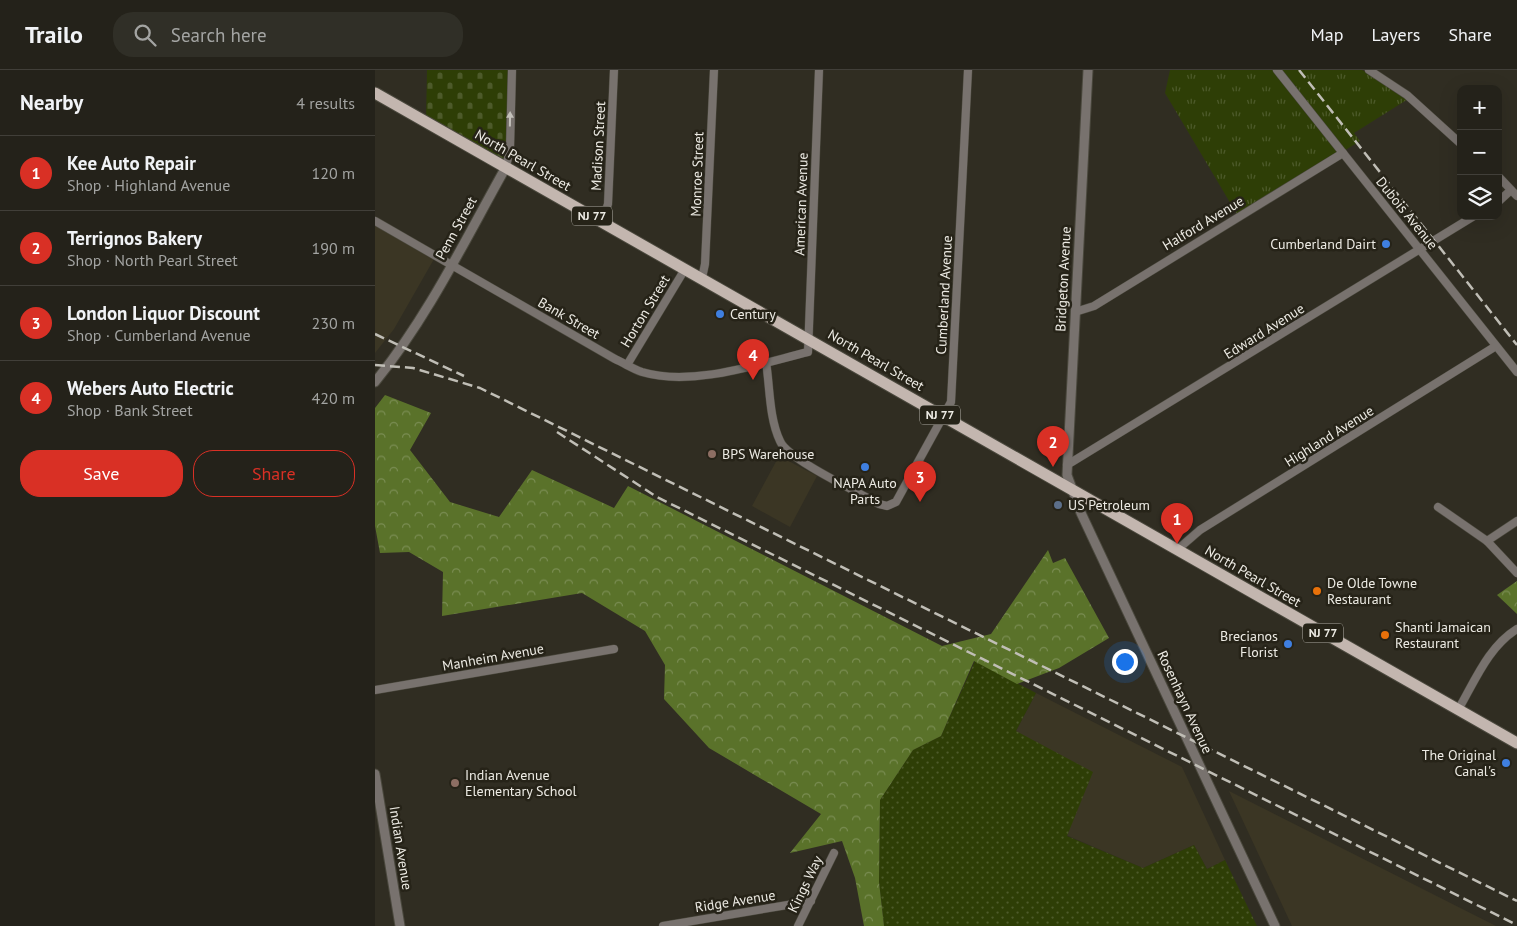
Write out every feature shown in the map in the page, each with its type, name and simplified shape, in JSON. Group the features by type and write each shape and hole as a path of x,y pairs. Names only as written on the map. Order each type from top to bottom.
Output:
{"main road":[{"name":"North Pearl Street","path":"375,93 809,338 944,417 1517,743"}],"street":[{"name":"Penn Street","path":"375,382 406,341 506,167 509,149 512,70"},
{"name":"Madison Street","path":"602,221 608,197 614,70"},
{"name":"Monroe Street","path":"702,278 705,264 714,70"},
{"name":"American Avenue","path":"809,338 819,70"},
{"name":"Cumberland Avenue","path":"767,362 775,425 783,447 797,458 879,504 892,504 901,496 951,402 968,70"},
{"name":"Bridgeton Avenue","path":"1071,489 1067,465 1088,70"},
{"name":"Dubois Avenue","path":"1277,70 1517,372"},
{"path":"1369,70 1407,95 1457,140"},
{"name":"Halford Avenue","path":"1075,312 1095,306 1343,153"},
{"path":"1502,180 1514,194 1502,200"},
{"name":"Edward Avenue","path":"1067,465 1467,220"},
{"name":"Bank Street","path":"375,221 627,365 654,374 681,376 728,370 767,362 808,352 809,338"},
{"name":"Horton Street","path":"627,365 685,269"},
{"name":"Highland Avenue","path":"1178,549 1200,530 1496,346"},
{"name":"Rosenhayn Avenue","path":"1071,489 1275,926"},
{"path":"1438,507 1487,541 1517,573"},
{"path":"1487,541 1517,521"},
{"path":"1458,710 1489,655 1508,634 1517,628"},
{"name":"Manheim Avenue","path":"375,690 614,649"},
{"name":"Indian Avenue","path":"375,774 378,808 401,926"},
{"name":"Kings Way","path":"798,926 834,853"},
{"name":"Ridge Avenue","path":"663,926 811,901"}],"shaded area":[{"path":"375,217 438,252 394,329 375,353"},
{"path":"779,456 817,476 790,527 752,506"},
{"path":"1036,693 1182,767 1225,860 1207,869 1194,845 1143,868 1066,835 1016,731"},
{"path":"1229,791 1496,926 1292,926"}],"green space":[{"path":"427,70 512,70 506,167 426,121"},
{"path":"1170,70 1362,70 1413,96 1354,133 1360,141 1238,216 1165,93"},
{"path":"385,395 431,413 410,450 450,502 499,517 532,470 614,508 628,486 942,646 991,634 1048,550 1053,563 1065,558 1109,638 1059,668 1017,684 974,661 941,736 913,750 880,800 879,882 884,926 864,926 855,878 842,841 790,853 821,814 709,748 664,699 665,665 645,631 582,593 442,616 443,572 409,552 380,553 375,526 375,408"},
{"path":"1517,581 1517,614 1497,595"},
{"path":"975,661 1036,693 1016,731 1093,772 1067,836 1143,868 1194,845 1207,869 1225,860 1257,926 884,926 879,882 880,800 913,750 941,736"}],"railway":[{"path":"1299,70 1517,345"},
{"path":"375,334 464,376"},
{"path":"375,365 413,368 480,388 1517,901"},
{"path":"557,432 657,497 1517,925"}],"place":[{"name":"Cumberland Dairt","path":"1386,244"},
{"name":"Century","path":"720,314"},
{"name":"Webers Auto Electric","path":"753,380"},
{"name":"BPS Warehouse","path":"712,454"},
{"name":"NAPA Auto Parts","path":"865,467"},
{"name":"Terrignos Bakery","path":"1053,467"},
{"name":"London Liquor Discount","path":"920,502"},
{"name":"US Petroleum","path":"1058,505"},
{"name":"Kee Auto Repair","path":"1177,544"},
{"name":"De Olde Towne Restaurant","path":"1317,591"},
{"name":"Shanti Jamaican Restaurant","path":"1385,635"},
{"name":"Brecianos Florist","path":"1288,644"},
{"name":"The Original Canal's","path":"1506,763"},
{"name":"Indian Avenue Elementary School","path":"455,783"}]}
